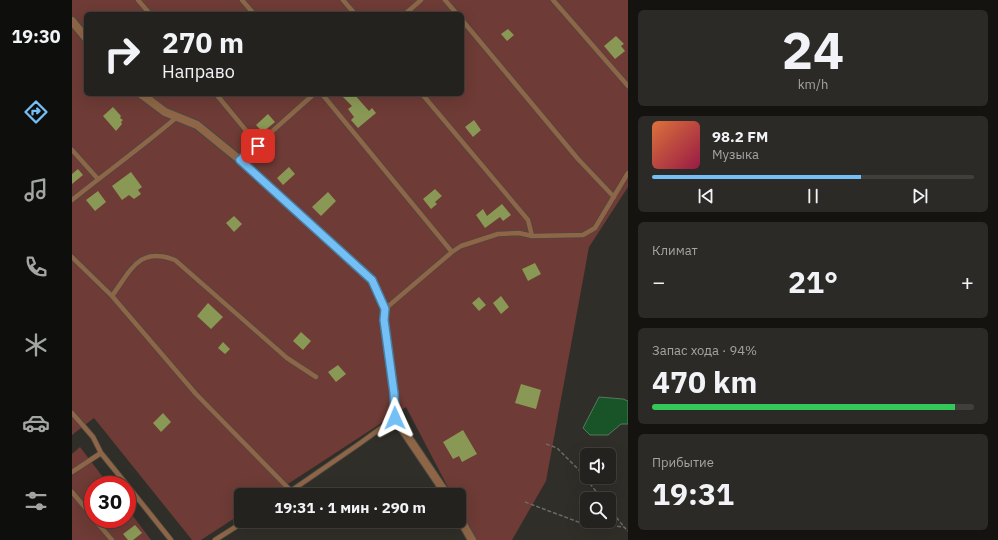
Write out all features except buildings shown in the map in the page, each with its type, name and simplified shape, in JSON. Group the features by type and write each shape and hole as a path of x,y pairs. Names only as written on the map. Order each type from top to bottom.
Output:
{"street":[{"path":"72,21 84,36"},
{"path":"144,96 165,112 197,125 240,160 372,280 385,309 384,320 394,393 395,418 442,488"},
{"path":"465,528 472,540"}],"lane":[{"path":"138,0 148,12"},
{"path":"242,0 252,12"},
{"path":"343,0 353,12"},
{"path":"407,12 421,0"},
{"path":"445,0 455,12"},
{"path":"553,0 628,86"},
{"path":"464,22 578,159 614,197"},
{"path":"218,96 258,146"},
{"path":"240,160 258,146 312,96"},
{"path":"324,96 452,252"},
{"path":"424,96 528,220 532,236"},
{"path":"72,200 147,143 177,117"},
{"path":"72,150 98,179"},
{"path":"385,309 461,246 498,234 519,233 532,236 583,235 595,228 628,173"},
{"path":"112,296 134,266 142,258 152,255 165,256 175,260 286,358 316,377"},
{"path":"72,257 112,296 196,394 288,488"},
{"path":"72,413 93,437 101,453 120,476"},
{"path":"295,488 395,418"},
{"path":"72,472 101,453"},
{"path":"72,492 84,506"},
{"path":"136,496 171,540"},
{"path":"102,528 112,540"},
{"path":"216,540 234,528"}],"path":[{"path":"546,444 557,448 580,471 596,492"},
{"path":"525,502 581,523 624,527"},
{"path":"616,517 628,531"}],"shaded area":[{"path":"72,0 628,0 628,187 589,247 546,481 512,540 475,540 466,523 466,488 448,488 406,407 282,488 234,488 234,519 201,540 192,540 94,418 72,435"},
{"path":"599,397 623,399 628,401 628,424 621,424 608,435 590,435 583,428"},
{"path":"80,447 102,476 84,476 84,528 136,528 136,520 151,540 72,540 72,454"}],"route":[{"path":"258,146 240,160 372,280 385,309 384,320 394,393 395,418"}]}
